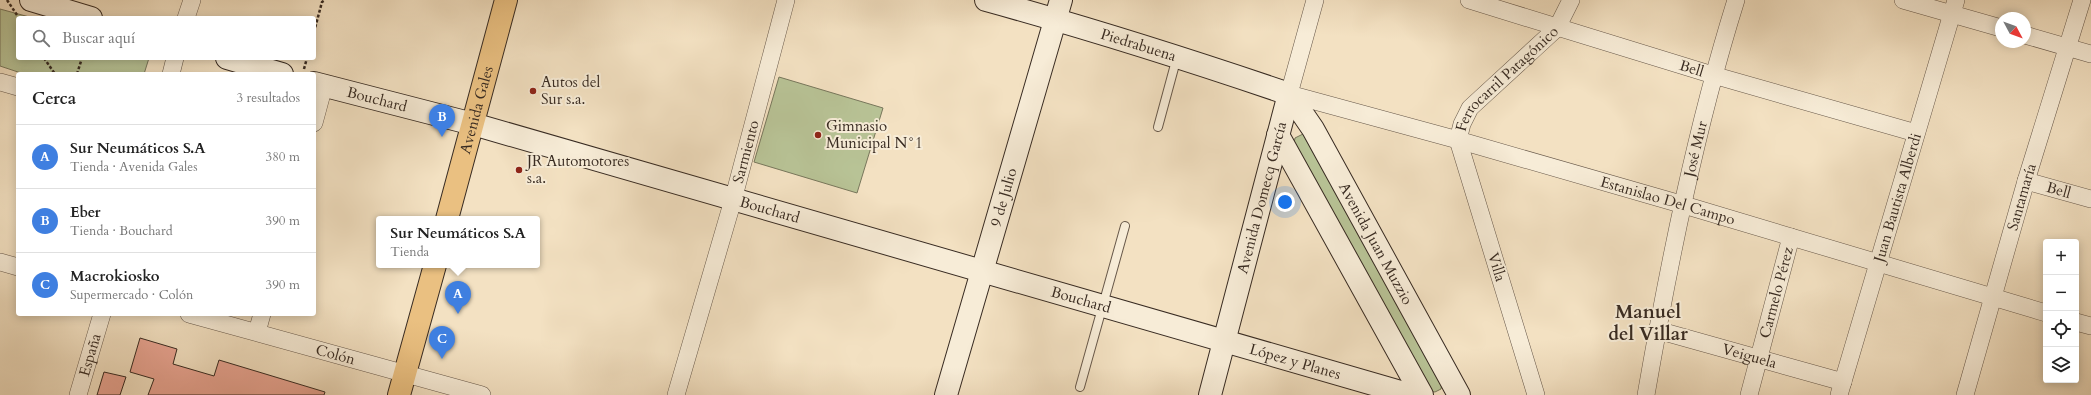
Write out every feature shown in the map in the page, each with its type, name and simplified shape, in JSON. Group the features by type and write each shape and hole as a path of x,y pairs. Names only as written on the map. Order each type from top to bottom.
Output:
{"main road":[{"path":"31,0 84,16"},
{"name":"Avenida Gales","path":"448,216 506,0"},
{"name":"Piedrabuena","path":"986,0 1058,9 1177,56 1289,94"},
{"name":"9 de Julio","path":"946,395 1058,9"},
{"path":"234,60 275,72"},
{"name":"Bouchard","path":"319,85 473,124 733,200 982,270 1102,307 1225,341"},
{"name":"Avenida Domecq García","path":"1210,395 1289,94"},
{"name":"Avenida Juan Muzzio","path":"1289,94 1313,129 1459,395"},
{"path":"1278,135 1422,395"},
{"path":"399,395 434,268"},
{"name":"López y Planes","path":"1225,341 1411,395"}],"street":[{"path":"187,16 192,0"},
{"name":"Sarmiento","path":"676,395 733,200 786,0"},
{"name":"Avenida Domecq García","path":"1289,94 1315,0"},
{"name":"Bell","path":"1469,0 1713,75 1916,133"},
{"name":"Ferrocarril Patagónico","path":"1458,140 1462,124 1470,108 1557,28 1571,0"},
{"name":"José Mur","path":"1646,395 1657,330 1713,75 1736,0"},
{"path":"1903,0 1954,6 1995,25"},
{"name":"Santamaría","path":"1965,395 2026,181 2082,0"},
{"name":"Juan Bautista Alberdi","path":"1841,388 1877,262 1954,6"},
{"path":"2031,37 2091,54"},
{"path":"171,72 174,60"},
{"path":"0,82 16,86"},
{"path":"316,108 319,85"},
{"name":"Estanislao Del Campo","path":"1289,94 1458,140 1684,205 2043,312"},
{"name":"Villa","path":"1458,140 1536,395"},
{"name":"Bell","path":"2026,181 2091,199"},
{"name":"Carmelo Pérez","path":"1749,395 1791,237"},
{"path":"0,262 16,266"},
{"name":"España","path":"78,395 101,316"},
{"name":"Colón","path":"197,316 482,395"},
{"path":"257,332 261,316"},
{"path":"2079,323 2091,326"},
{"name":"Veiguela","path":"1657,330 1759,358 1841,388"}],"lane":[{"path":"1158,127 1177,56"},
{"path":"1080,387 1125,226"}],"path":[{"path":"7,0 18,16"},
{"path":"316,24 322,2 325,0"},
{"path":"45,60 54,72"},
{"path":"78,72 81,60"},
{"path":"303,72 306,60"}],"green space":[{"path":"0,9 26,16 16,16 16,60 148,60 145,72 18,72 0,66"},
{"name":"Gimnasio Municipal N°1","path":"779,77 883,108 857,193 754,162"},
{"path":"1303,134 1442,383 1441,389 1435,392 1429,391 1294,143 1295,138"}],"building":[{"path":"140,338 177,349 173,364 214,376 219,360 325,392 324,395 148,395 154,379 130,372"},
{"path":"104,372 126,377 120,395 97,395"}],"place":[{"name":"Autos del Sur s.a.","path":"533,91"},
{"name":"Gimnasio Municipal N°1","path":"818,135"},
{"name":"Eber","path":"442,137"},
{"name":"JR Automotores s.a.","path":"519,170"},
{"name":"Sur Neumáticos S.A","path":"458,314"},
{"name":"Macrokiosko","path":"442,359"}],"district":[{"name":"Manuel del Villar","path":"1648,322"}]}
